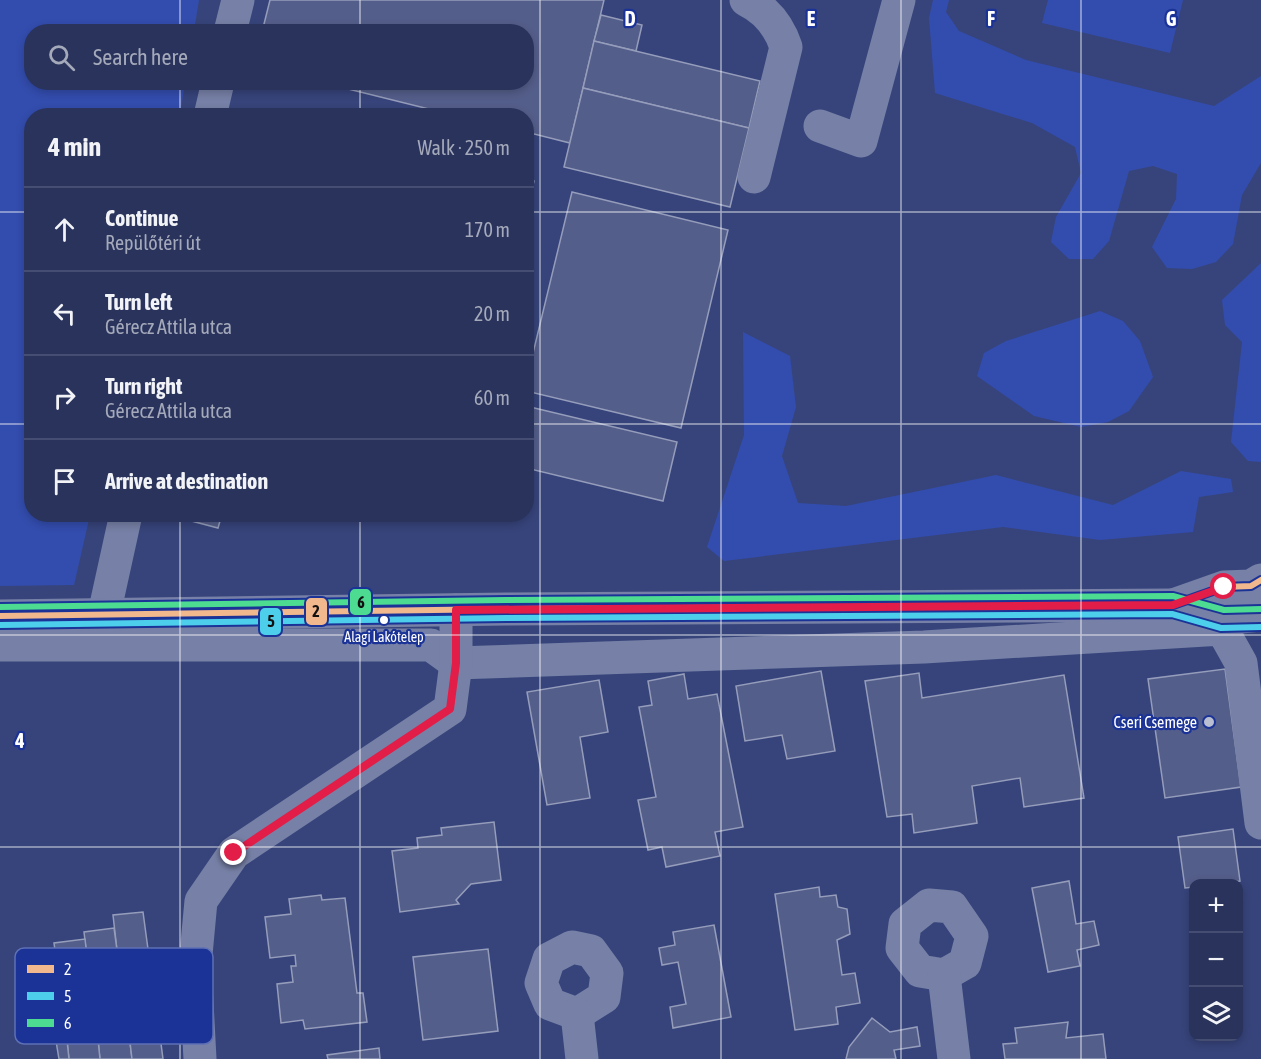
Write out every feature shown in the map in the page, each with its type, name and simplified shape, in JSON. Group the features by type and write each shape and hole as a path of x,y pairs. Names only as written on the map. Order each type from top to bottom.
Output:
{"street":[{"path":"232,24 238,0"},
{"path":"746,0 766,13 780,30 786,47 754,177"},
{"path":"820,126 861,141 899,0"},
{"path":"212,108 216,90"},
{"path":"104,614 124,522"},
{"path":"1173,605 1224,587 1251,586 1261,580"},
{"path":"0,616 1173,605 1222,619 1260,616"},
{"path":"197,948 201,901 234,853 450,709 444,654 456,610"},
{"path":"0,645 444,654 924,647 1222,629 1241,663 1261,823"},
{"path":"944,975 954,1059"},
{"path":"577,1014 582,1059"},
{"path":"199,1044 200,1059"}],"shaded area":[{"path":"0,0 199,0 195,24 24,24 24,90 184,90 181,108 24,108 24,522 88,522 74,585 0,586"},
{"path":"933,0 949,0 946,12 959,31 1026,60 1214,106 1261,76 1261,163 1242,195 1233,244 1216,262 1192,269 1167,268 1152,247 1176,199 1177,174 1153,166 1129,171 1109,241 1093,259 1069,259 1051,242 1056,217 1081,173 1075,147 1032,123 935,93 929,18"},
{"path":"1048,0 1183,0 1170,53 1042,23"},
{"path":"1261,263 1261,462 1248,461 1231,442 1242,342 1225,325 1222,300"},
{"path":"1100,311 1123,321 1140,341 1153,377 1129,411 1108,422 1081,427 1034,416 977,376 984,353 1006,341"},
{"path":"743,332 790,356 796,407 782,456 798,503 846,506 996,475 1113,505 1181,471 1231,479 1233,492 1199,497 1193,532 1100,540 1003,527 724,561 707,547 744,435"}],"building":[{"path":"270,0 604,0 570,143 534,134 534,108 425,108 352,90 534,90 534,24 264,24"},
{"path":"601,15 642,25 636,51 594,41"},
{"path":"594,41 760,81 749,128 583,88"},
{"path":"583,88 749,128 730,207 564,167"},
{"path":"572,192 728,230 681,428 534,393 534,349"},
{"path":"534,408 677,442 663,501 534,470"},
{"path":"195,522 220,522 218,528"},
{"path":"1225,669 1241,787 1165,798 1148,679"},
{"path":"821,671 835,751 787,759 782,735 745,741 736,686"},
{"path":"919,673 922,698 1064,675 1084,798 1024,807 1020,778 972,786 977,823 914,833 912,814 887,817 865,681"},
{"path":"684,674 688,699 717,694 743,827 715,832 720,856 666,867 662,847 648,850 638,800 656,797 639,707 652,705 648,681"},
{"path":"599,680 608,732 580,737 590,798 547,805 527,692"},
{"path":"494,822 501,880 471,884 456,900 459,904 400,912 392,851 418,848 417,838 442,835 441,828"},
{"path":"1233,829 1240,879 1189,879 1189,888 1185,888 1178,837"},
{"path":"1069,881 1076,924 1094,921 1099,945 1077,950 1080,966 1048,972 1032,888"},
{"path":"819,887 820,897 836,895 838,907 847,909 850,934 837,940 842,975 855,973 860,1003 836,1007 838,1024 795,1030 775,894"},
{"path":"321,895 322,900 345,898 357,993 363,993 367,1022 305,1029 303,1020 281,1023 277,984 293,982 291,966 296,966 295,955 270,958 265,917 291,914 289,899"},
{"path":"143,912 148,948 117,948 113,915"},
{"path":"714,925 731,1017 673,1028 670,1007 686,1004 678,962 662,965 659,948 675,945 673,932"},
{"path":"114,928 117,948 86,948 84,932"},
{"path":"85,939 86,948 55,948 54,943"},
{"path":"488,949 498,1031 423,1040 413,957"},
{"path":"872,1018 890,1032 917,1027 920,1046 894,1050 896,1059 846,1059 849,1047"},
{"path":"1068,1022 1066,1038 1103,1034 1106,1059 1005,1059 1003,1044 1017,1043 1015,1028"},
{"path":"56,1044 67,1044 69,1059 59,1059"},
{"path":"67,1044 98,1044 100,1059 69,1059"},
{"path":"98,1044 130,1044 132,1059 100,1059"},
{"path":"130,1044 161,1044 163,1059 132,1059"},
{"path":"379,1048 380,1059 328,1059 327,1055"}],"transit line":[{"name":"2","path":"0,616 506,609 1173,605 1224,587 1251,586 1261,580"},
{"name":"6","path":"0,607 506,600 1173,596 1224,610 1261,609"},
{"name":"5","path":"0,625 506,618 1172,614 1221,628 1261,627"}],"place":[{"name":"Alagi Lakótelep","path":"384,620"},
{"name":"Cseri Csemege","path":"1209,722"}],"route":[{"path":"234,853 450,709 456,663 456,610 1173,605 1224,587"}]}
